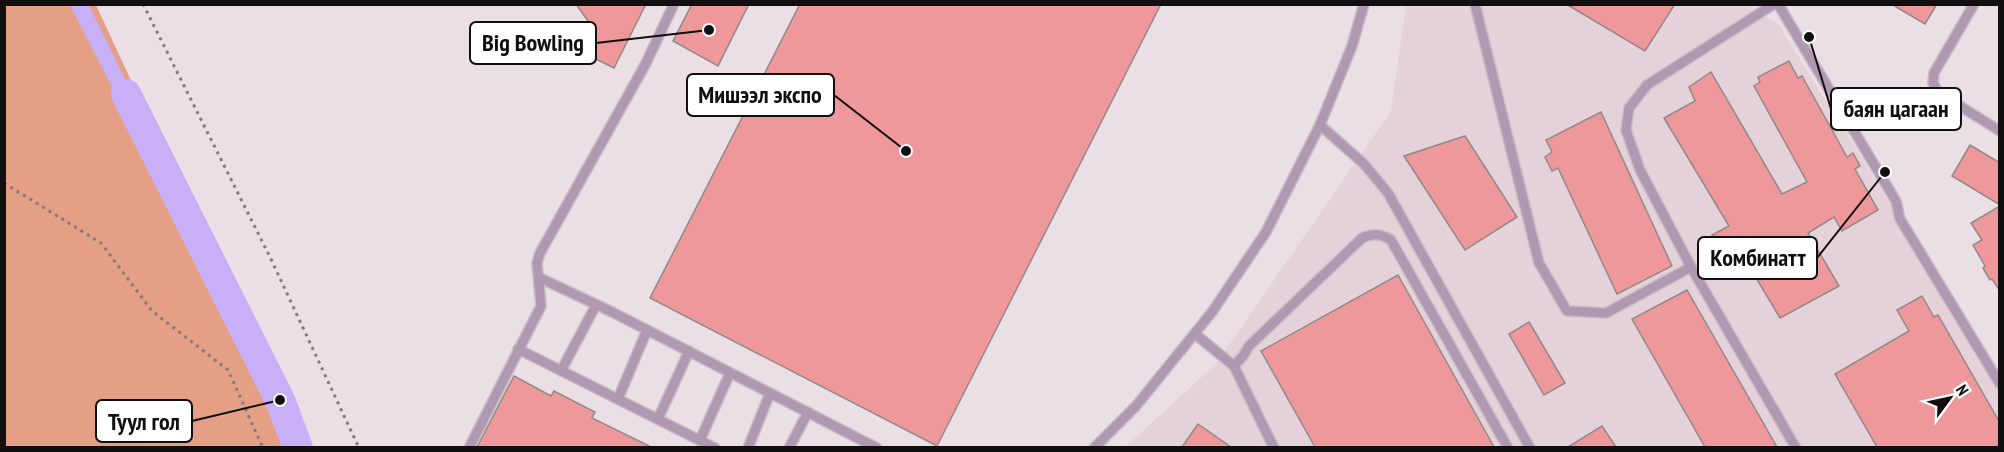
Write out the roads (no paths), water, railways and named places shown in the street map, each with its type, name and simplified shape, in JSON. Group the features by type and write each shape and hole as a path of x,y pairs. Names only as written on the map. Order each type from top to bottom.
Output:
{"lane":[{"path":"469,447 541,306 537,263 540,253 645,65 674,4"},
{"path":"1094,447 1136,406 1195,334 1266,232 1320,125 1352,46 1364,4"},
{"path":"1475,4 1539,263 1567,311 1606,313 1691,267"},
{"path":"1796,447 1691,267 1640,170 1626,130 1629,108 1647,85 1776,4 1896,201 1900,219 2000,384"},
{"path":"1974,5 1934,74 1933,83 1939,93 2000,131"},
{"path":"1320,125 1364,164 1388,194 1530,447"},
{"path":"1234,366 1249,346 1362,238 1369,235 1381,235 1391,240 1508,447"},
{"path":"540,278 808,412 858,443 876,447"},
{"path":"561,371 596,305"},
{"path":"618,399 647,330"},
{"path":"1195,334 1234,366 1274,447"},
{"path":"518,349 715,447"},
{"path":"658,419 689,351"},
{"path":"700,440 730,373"},
{"path":"748,447 770,393"},
{"path":"789,447 808,412"}],"waterway":[{"path":"126,94 280,400 298,448"}],"place":[{"name":"Big Bowling","path":"709,30"},
{"name":"баян цагаан","path":"1809,37"},
{"name":"Мишээл экспо","path":"906,151"},
{"name":"Комбинатт","path":"1885,172"},
{"name":"Туул гол","path":"280,400"}]}
